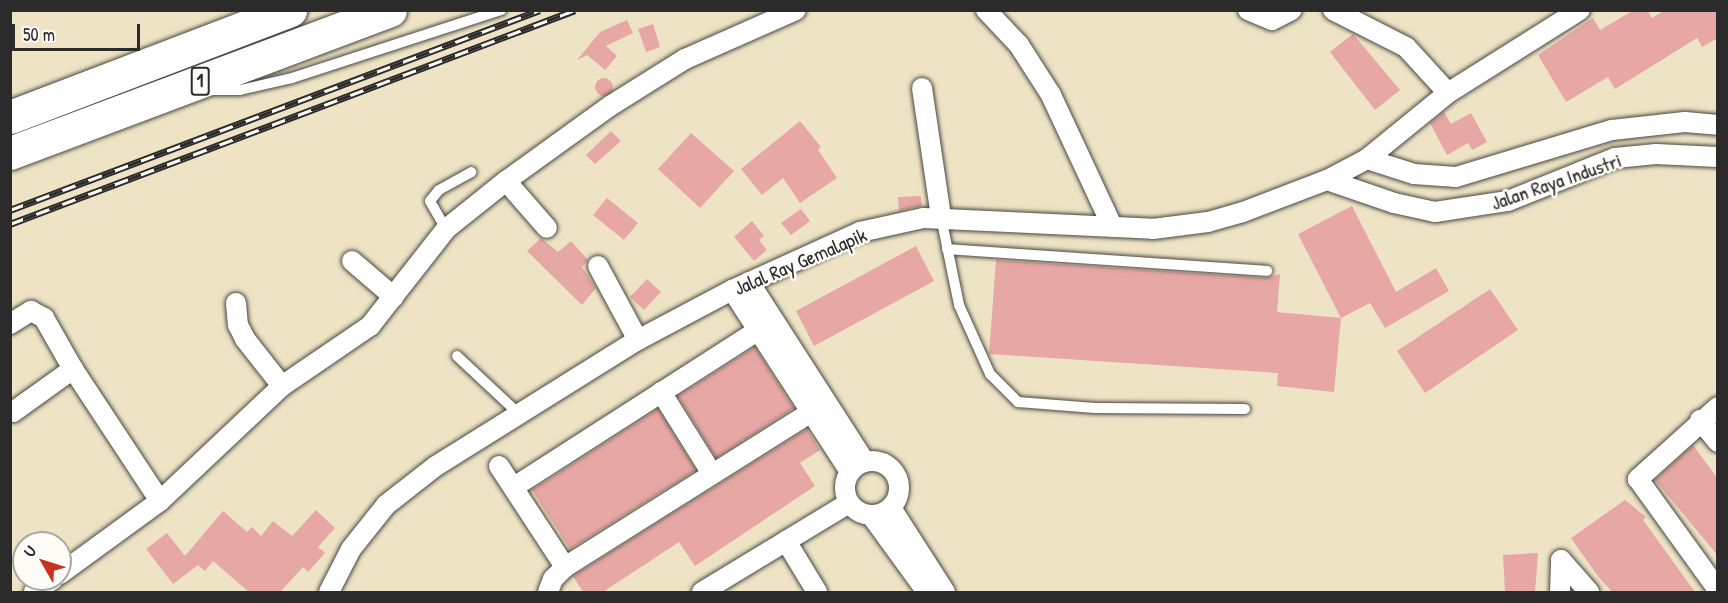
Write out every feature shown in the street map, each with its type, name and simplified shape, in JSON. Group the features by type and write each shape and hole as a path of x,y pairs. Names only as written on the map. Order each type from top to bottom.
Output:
{"highway":[{"path":"10,96 237,10"},
{"name":"1","path":"10,117 290,10"},
{"name":"1","path":"10,137 340,10"},
{"name":"1","path":"10,153 390,10"}],"street":[{"path":"72,565 160,501 282,386 370,326 446,229 506,182 610,106 685,59 796,10"},
{"path":"986,10 1018,45 1051,95 1112,226"},
{"path":"1248,10 1272,20 1292,10"},
{"path":"1333,10 1406,47 1448,93"},
{"name":"Jalal Ray Gemalapik","path":"329,592 351,549 386,505 436,466 638,340 740,286 860,231 941,217 1154,229 1208,222 1327,180 1366,159 1448,93 1580,10"},
{"path":"922,88 941,217"},
{"name":"Jalan Raya Industri","path":"1366,159 1414,174 1456,177 1612,130 1686,122 1718,125"},
{"name":"Jalan Raya Industri","path":"1327,180 1394,203 1435,212 1508,201 1615,158 1656,154 1718,157"},
{"path":"506,182 546,228"},
{"path":"352,261 394,297"},
{"path":"598,266 638,340"},
{"path":"740,286 757,331 811,412 858,467"},
{"path":"740,286 858,467"},
{"path":"236,303 241,332 282,386"},
{"path":"10,324 31,311 38,312 160,501"},
{"path":"514,487 757,331"},
{"path":"13,412 73,369"},
{"path":"661,392 711,472"},
{"path":"1718,407 1700,420 1638,479 1718,590"},
{"path":"549,592 553,579 565,567 711,472 811,412"},
{"path":"1700,420 1718,442"},
{"path":"891,508 899,486 894,471 881,462 858,467 845,484 849,503 871,515 927,592"},
{"path":"499,466 565,567"},
{"path":"709,591 849,503"},
{"path":"871,515 891,508"},
{"path":"891,508 945,592"},
{"path":"786,541 817,592"},
{"path":"1560,592 1561,560 1589,592"}],"lane":[{"path":"189,85 212,91 240,90 292,78 501,10"},
{"path":"446,229 430,201 439,190 471,172"},
{"path":"941,217 959,305 986,364 1000,387 1018,402 1095,408 1245,410"},
{"path":"947,249 1267,271"},
{"path":"457,356 518,413"}],"building":[{"path":"1634,10 1647,10 1652,18 1665,10 1718,10 1718,38 1702,47 1697,38 1615,89 1608,77 1566,102 1538,55 1593,18 1600,30"},
{"path":"627,20 633,33 606,46 617,56 605,70 587,55 577,60 600,32"},
{"path":"653,24 660,47 646,52 638,29"},
{"path":"1353,34 1400,90 1375,110 1330,52"},
{"path":"600,78 608,78 613,83 611,94 600,96 595,91 595,83"},
{"path":"1444,112 1451,124 1471,113 1487,142 1472,150 1468,143 1447,155 1430,123"},
{"path":"800,121 821,147 818,150 837,178 800,203 783,178 762,195 741,169"},
{"path":"611,131 621,141 595,164 586,155"},
{"path":"691,133 734,171 700,208 658,169"},
{"path":"921,196 922,206 899,211 898,197"},
{"path":"607,198 638,223 624,240 593,215"},
{"path":"1352,206 1396,292 1436,268 1449,291 1385,328 1370,303 1341,318 1298,234"},
{"path":"801,209 810,221 791,235 781,223"},
{"path":"752,221 764,236 759,240 767,250 754,261 734,237"},
{"path":"541,238 558,252 571,241 588,260 582,267 596,288 582,305 527,251"},
{"path":"916,246 934,281 814,346 796,311"},
{"path":"996,260 1266,278 1280,274 1277,312 1341,318 1334,392 1277,386 1278,373 989,354"},
{"path":"647,279 661,292 644,310 630,297"},
{"path":"1490,289 1518,330 1425,393 1397,351"},
{"path":"755,347 794,408 716,458 678,396"},
{"path":"658,409 696,470 570,549 532,490"},
{"path":"807,429 820,450 800,463 815,486 695,566 679,542 603,592 583,592 573,576"},
{"path":"1693,445 1718,479 1718,556 1655,480"},
{"path":"1625,500 1646,517 1643,520 1695,592 1612,592 1597,575 1571,538"},
{"path":"316,510 335,528 318,547 325,553 308,572 303,567 280,592 249,592 213,561 205,571 198,565 173,584 146,549 167,533 185,556 223,511 247,532 252,527 261,536 273,521 292,536"},
{"path":"1538,553 1535,592 1505,592 1503,555"}],"railway":[{"path":"10,210 540,10"},
{"path":"10,224 575,10"}]}
